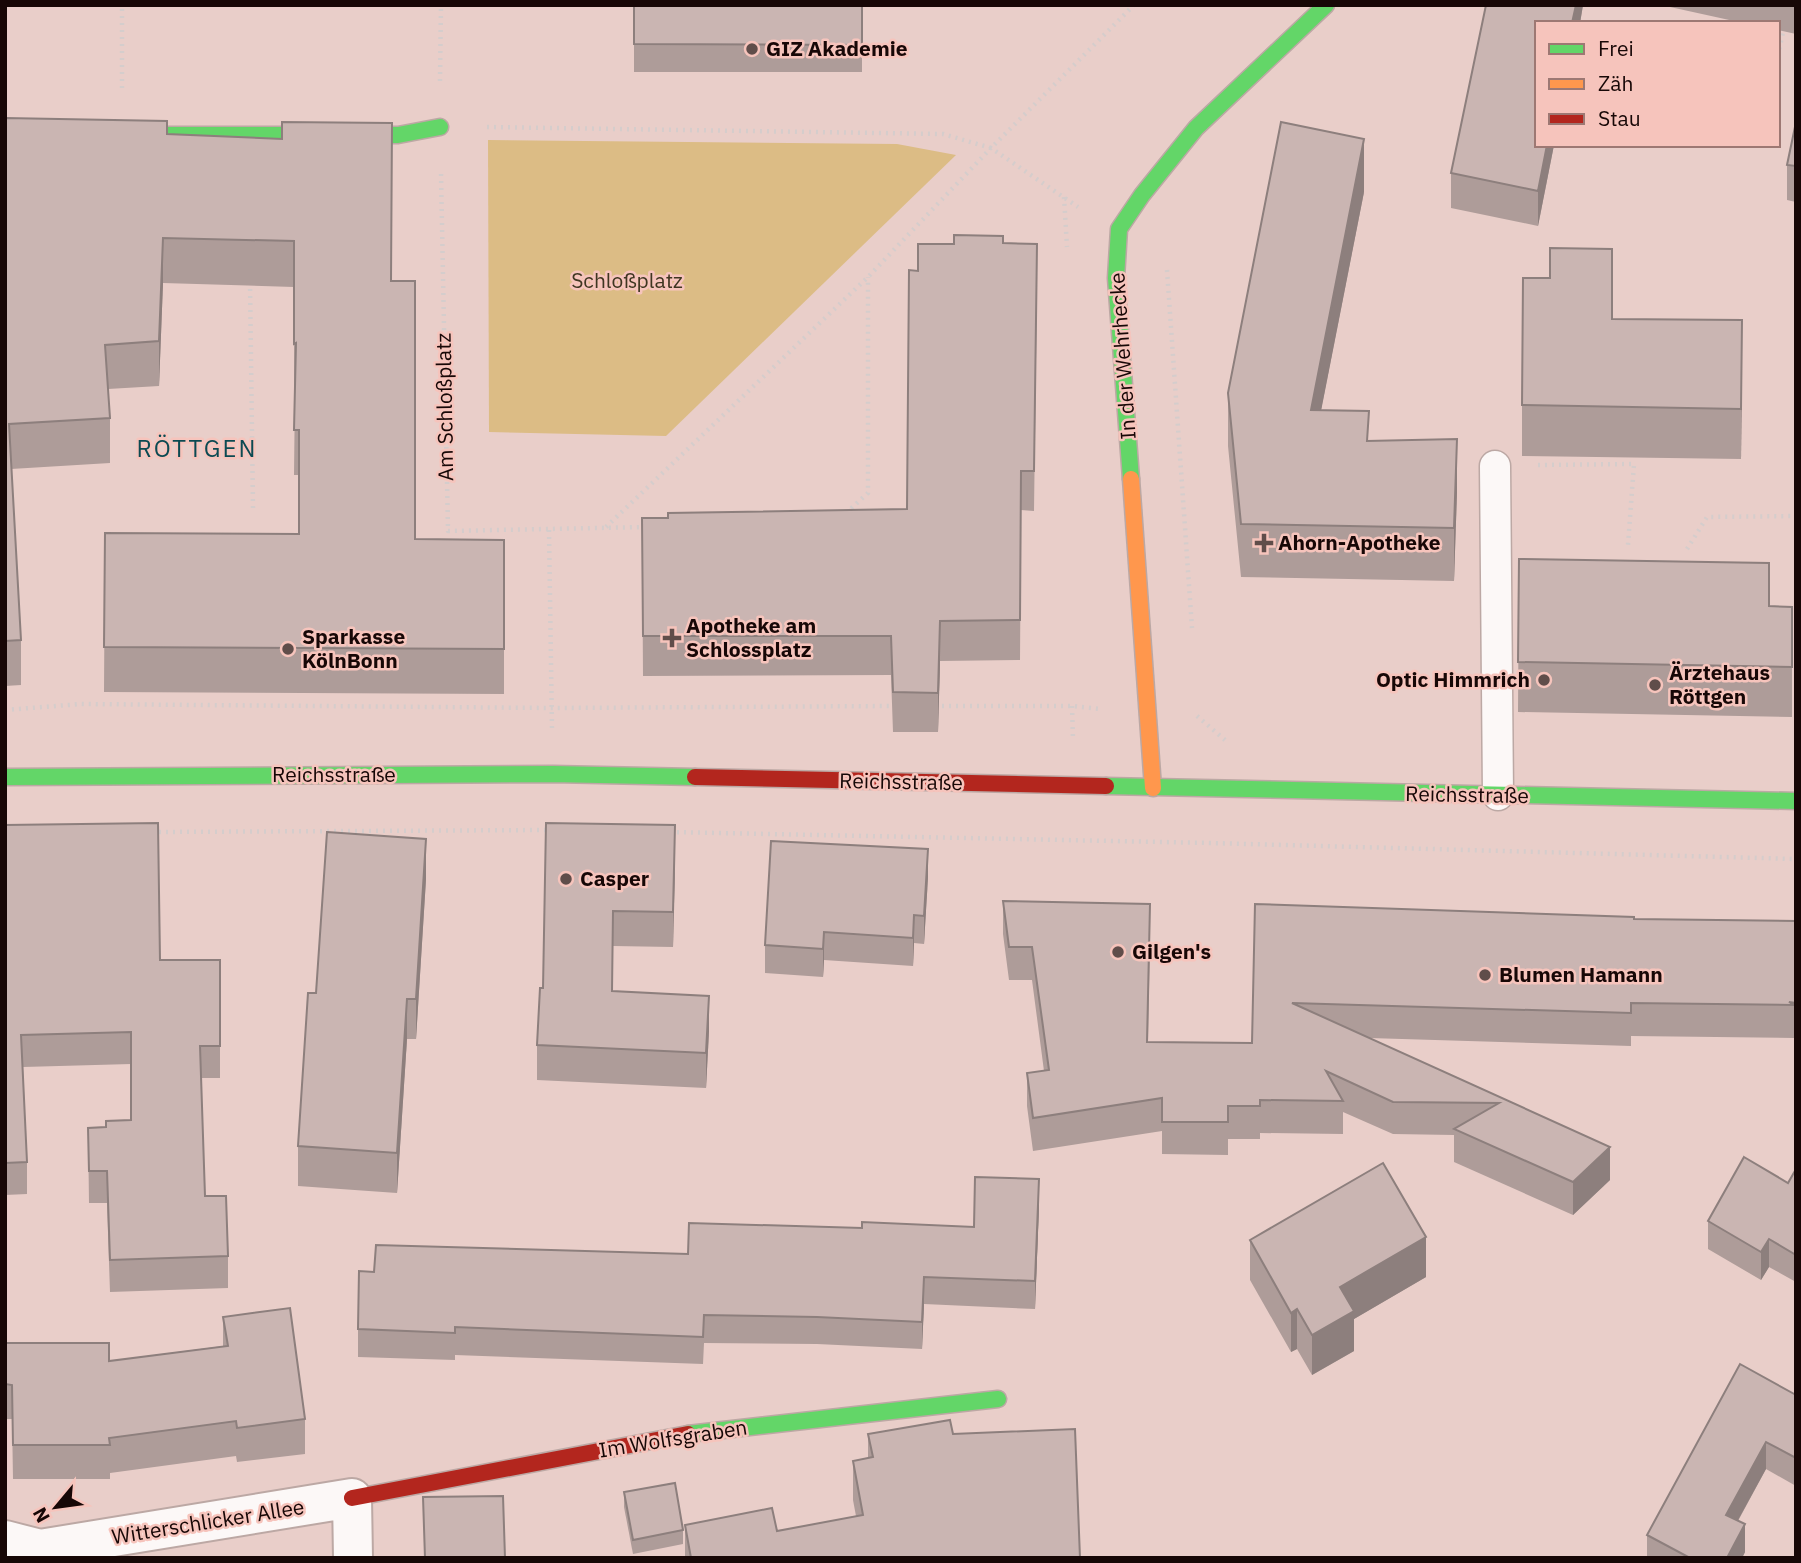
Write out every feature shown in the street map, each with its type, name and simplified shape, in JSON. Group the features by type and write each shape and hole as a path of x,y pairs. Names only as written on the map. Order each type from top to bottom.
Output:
{"street":[{"path":"1119,229 1142,195 1196,128 1326,5"},
{"path":"115,135 398,135 440,127"},
{"name":"In der Wehrhecke","path":"1119,229 1116,278 1153,788"},
{"name":"Reichsstraße","path":"5,776 553,774 1796,801"},
{"name":"Im Wolfsgraben","path":"352,1498 702,1431 998,1399"},
{"path":"352,1498 353,1558"},
{"name":"Witterschlicker Allee","path":"5,1540 40,1549 352,1498"}],"lane":[{"path":"1495,466 1497,795"}],"path":[{"path":"115,135 122,5"},
{"path":"440,5 440,127 943,134 991,148 1088,213 1119,229"},
{"path":"605,528 868,277 991,148 1134,5"},
{"path":"1780,46 1786,18"},
{"name":"Am Schloßplatz","path":"440,127 447,531 659,527"},
{"path":"250,273 253,508"},
{"path":"844,515 868,493 868,277"},
{"path":"1495,466 1634,464 1628,545"},
{"path":"1687,549 1707,517 1796,516"},
{"path":"549,530 552,708"},
{"path":"5,710 81,704 552,708 909,706"},
{"path":"923,706 1072,706 1097,709"},
{"path":"142,832 559,830"},
{"path":"657,832 1211,843 1796,859"}],"green space":[{"name":"Schloßplatz","path":"488,140 897,144 956,155 666,436 489,432"}],"building":[{"path":"634,5 862,5 862,45 634,44"},
{"path":"1486,5 1576,5 1572,21 1535,21 1535,147 1547,147 1538,191 1451,173"},
{"path":"5,118 167,121 167,134 282,139 282,122 392,123 391,281 415,281 415,539 504,540 504,649 104,647 105,533 299,534 299,430 294,430 294,241 163,238 159,341 105,345 110,418 9,424 21,640 5,641"},
{"path":"1281,122 1364,139 1311,410 1369,411 1367,441 1457,439 1454,528 1241,524 1228,393"},
{"path":"1796,122 1796,166 1787,165"},
{"path":"954,235 1003,236 1003,243 1037,244 1034,471 1021,471 1020,620 940,621 938,693 893,692 891,636 643,636 642,518 668,518 668,513 907,509 909,270 918,271 918,244 954,244"},
{"path":"1550,248 1612,249 1612,319 1742,320 1741,409 1522,405 1523,278 1550,278"},
{"path":"1519,559 1769,563 1769,606 1792,607 1792,667 1518,662"},
{"path":"158,823 160,960 220,960 220,1046 200,1046 205,1196 226,1196 228,1256 110,1260 107,1171 89,1171 88,1128 106,1127 106,1121 131,1120 131,1032 21,1035 27,1162 5,1163 5,825"},
{"path":"546,823 675,825 673,912 613,911 612,991 709,996 706,1053 537,1045 540,988 543,988"},
{"path":"327,832 426,839 416,999 407,999 397,1153 298,1146 308,993 316,993"},
{"path":"771,841 928,849 924,916 914,915 913,938 824,932 823,949 765,945"},
{"path":"1003,901 1150,904 1147,1042 1252,1043 1255,904 1634,919 1796,921 1796,1003 1631,1003 1631,1013 1292,1003 1610,1147 1573,1182 1454,1129 1499,1103 1393,1102 1326,1071 1343,1101 1260,1100 1260,1106 1228,1106 1228,1122 1162,1122 1162,1098 1033,1118 1027,1073 1049,1070 1032,947 1009,947"},
{"path":"1744,1157 1788,1183 1796,1169 1796,1255 1769,1239 1761,1252 1708,1221"},
{"path":"1383,1163 1426,1237 1340,1287 1354,1311 1312,1335 1297,1309 1291,1313 1250,1240"},
{"path":"975,1177 1039,1179 1035,1281 924,1277 922,1322 704,1315 703,1337 455,1327 455,1333 358,1329 359,1271 374,1272 376,1245 688,1254 689,1223 862,1228 862,1222 974,1227"},
{"path":"290,1308 305,1419 237,1428 236,1421 109,1438 110,1445 13,1445 12,1385 5,1384 5,1343 109,1343 109,1361 228,1346 223,1317"},
{"path":"1740,1364 1796,1395 1796,1458 1766,1442 1726,1515 1745,1524 1727,1558 1690,1558 1647,1535"},
{"path":"950,1420 953,1434 1075,1429 1080,1558 691,1558 685,1525 772,1508 777,1531 863,1515 853,1461 873,1457 868,1434"},
{"path":"675,1483 683,1530 633,1540 624,1492"},
{"path":"503,1496 505,1558 425,1558 423,1497"}],"traffic: fast":[{"path":"1131,479 1116,278 1119,229 1142,195 1196,128 1326,5"},
{"path":"128,135 398,135 440,127"},
{"path":"5,777 553,774 695,777"},
{"path":"1106,786 1796,801"},
{"path":"688,1434 998,1399"}],"traffic: slow":[{"path":"1131,479 1153,788"}],"traffic: jam":[{"path":"695,777 1106,786"},
{"path":"352,1498 688,1434"}],"place":[{"name":"GIZ Akademie","path":"752,49"},
{"name":"Ahorn-Apotheke","path":"1264,543"},
{"name":"Apotheke am Schlossplatz","path":"672,638"},
{"name":"Sparkasse KölnBonn","path":"288,649"},
{"name":"Optic Himmrich","path":"1544,680"},
{"name":"Ärztehaus Röttgen","path":"1655,685"},
{"name":"Casper","path":"566,879"},
{"name":"Gilgen's","path":"1118,952"},
{"name":"Blumen Hamann","path":"1485,975"}],"district":[{"name":"RÖTTGEN","path":"197,449"}]}
